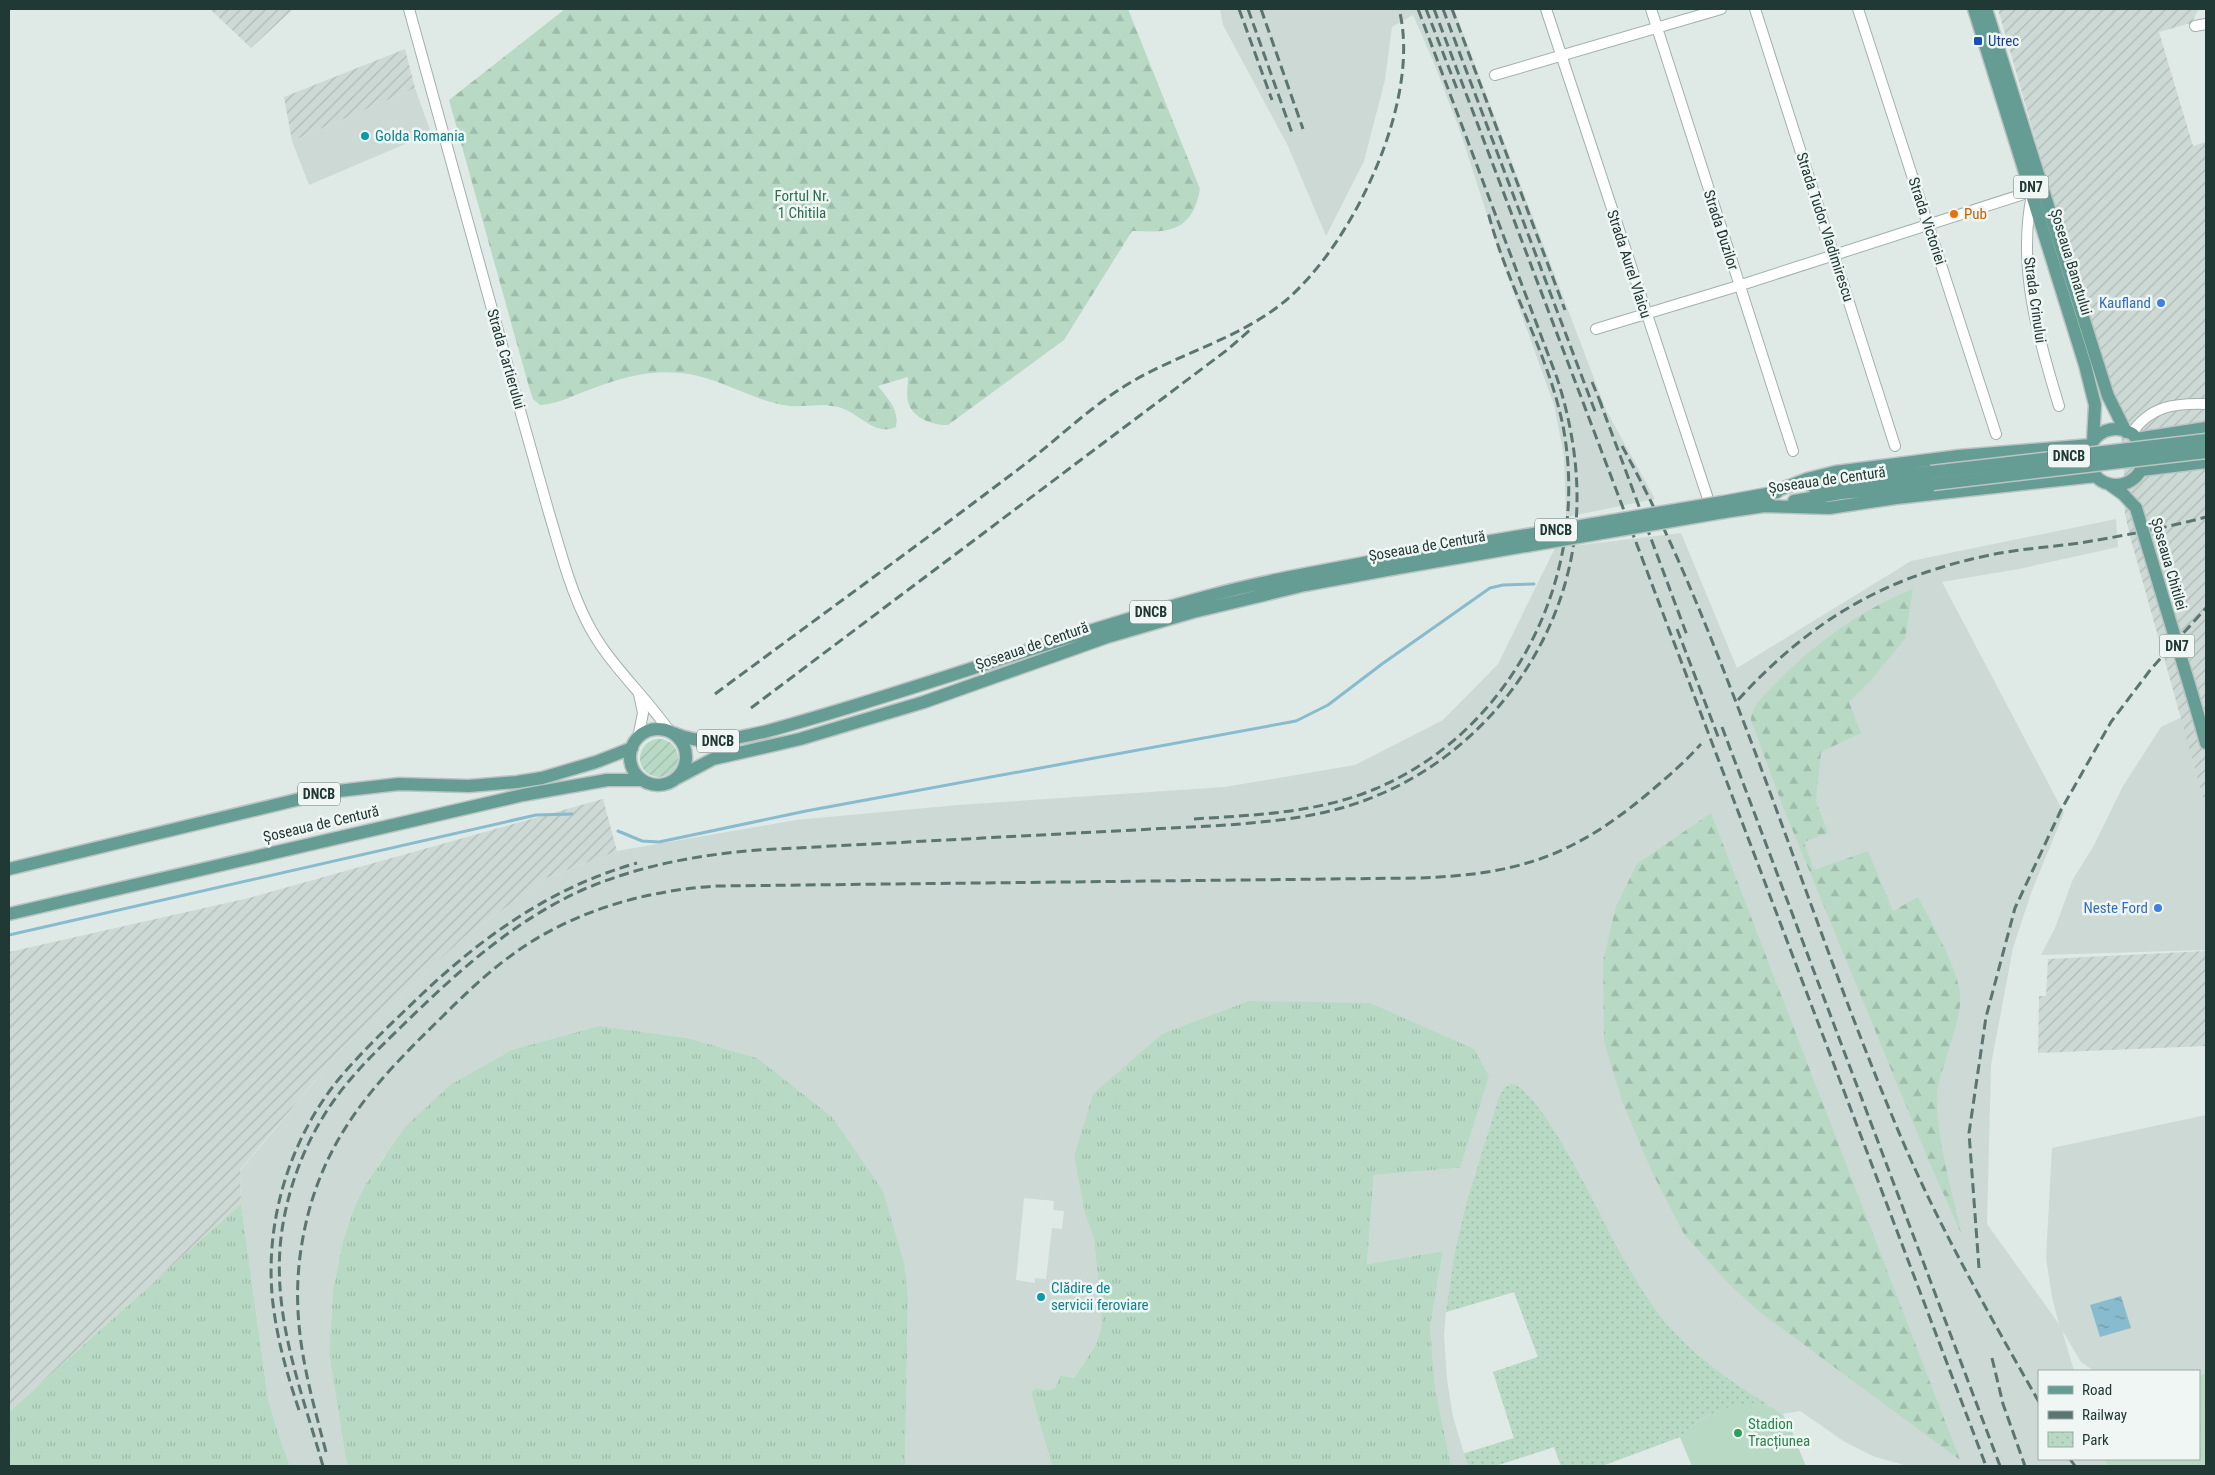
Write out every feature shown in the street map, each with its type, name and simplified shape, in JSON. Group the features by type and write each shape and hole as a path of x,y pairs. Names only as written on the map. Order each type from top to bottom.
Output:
{"main road":[{"name":"Șoseaua Banatului","path":"1974,9 2108,396 2131,435"},
{"name":"Șoseaua Banatului","path":"1986,9 2038,190 2095,405 2092,443"},
{"path":"1771,493 1807,479 1835,472 1960,456 2092,443 2105,432 2112,430 2131,435 2206,428"},
{"name":"DN7","path":"2131,435 2142,450 2143,464 2138,473"},
{"name":"Șoseaua de Centură","path":"9,869 329,792 399,784 469,786 542,778 596,762 635,743 649,731 657,730 694,741 710,742 764,732 1088,631 1205,596 1239,588 1932,478 2206,440"},
{"name":"DN7","path":"2092,443 2088,454 2089,464 2096,476 2109,484"},
{"name":"Șoseaua de Centură","path":"1721,511 1771,493 1833,482 1932,478 2206,452"},
{"path":"2109,484 2126,483 2138,473 2206,462"},
{"name":"Șoseaua Chitilei","path":"2138,473 2136,508 2206,743"},
{"path":"1763,506 1829,508 1896,498 2096,476"},
{"name":"Șoseaua Chitilei","path":"2109,484 2123,494 2136,508"},
{"name":"Șoseaua de Centură","path":"9,914 514,796 617,779 642,780 654,785 662,785 714,758 800,739 924,702 1107,638 1176,617 1391,564"},
{"name":"DNCB","path":"672,733 680,739 686,755 686,764 677,778"},
{"path":"635,743 631,762 637,775 642,780"}],"street":[{"name":"Strada Cartierului","path":"409,9 562,556 587,622 600,643 672,733"},
{"name":"Strada Aurel Vlaicu","path":"1546,9 1645,314 1721,511"},
{"name":"Strada Duzilor","path":"1651,9 1738,286 1793,451"},
{"path":"1495,75 1721,9"},
{"name":"Strada Tudor Vladimirescu","path":"1754,9 1896,446"},
{"name":"Strada Victoriei","path":"1858,9 1996,434"},
{"path":"2195,26 2206,24"},
{"path":"1596,329 1738,286 2038,190"},
{"name":"Strada Crinului","path":"2038,190 2027,215 2029,280 2035,324 2058,406"},
{"path":"2131,435 2139,422 2165,407 2206,404"},
{"path":"635,743 643,713 639,693"}],"shaded area":[{"path":"210,9 293,9 251,48"},
{"path":"1220,9 1454,9 1606,410 1655,499 1566,517 1564,456 1554,405 1498,249 1460,131 1413,15 1392,27 1385,80 1364,161 1326,236 1288,146 1223,25"},
{"path":"1998,9 2199,9 2191,23 2159,32 2193,146 2206,142 2206,808 2125,514 2123,445"},
{"path":"405,49 415,88 292,141 284,97"},
{"name":"Golda Romania","path":"415,88 431,133 309,185 292,141"},
{"path":"2116,519 2118,547 2019,569 1942,582 2064,813 2031,893 2013,948 1991,1065 1987,1224 2059,1324 2052,1297 2046,1258 2052,1148 2206,1115 2206,1373 2200,1375 2200,1370 2093,1370 2081,1362 2062,1330 2074,1370 2038,1370 2038,1460 2105,1460 2108,1466 1908,1466 1875,1457 1845,1442 1800,1411 1783,1414 1806,1466 1692,1466 1680,1437 1602,1466 1561,1466 1554,1447 1495,1466 1451,1466 1435,1387 1430,1327 1443,1251 1367,1264 1374,1175 1460,1168 1074,1157 1084,1210 1094,1240 1102,1318 1101,1329 1095,1346 1074,1378 1060,1375 1055,1388 1048,1390 1035,1388 1031,1393 1052,1466 905,1466 908,1297 757,1058 688,1038 600,1026 385,1155 366,1183 355,1206 343,1240 333,1291 329,1354 347,1466 290,1466 268,1398 241,1204 240,1171 340,1051 462,939 546,878 617,851 796,820 958,805 1225,787 1355,765 1443,720 1498,664 1555,548 1681,533 1737,668 1911,561","holes":["1024,1198 1054,1201 1053,1210 1064,1211 1062,1229 1052,1228 1046,1279 1035,1278 1035,1283 1016,1280","1514,1292 1538,1357 1493,1372 1514,1438 1464,1453 1453,1417 1447,1379 1444,1335 1446,1312"]},
{"path":"2182,717 2206,808 2206,950 2041,955 2055,928 2073,879 2093,847 2123,786 2161,727"},
{"path":"603,799 617,851 546,878 462,939 340,1051 240,1170 241,1204 9,1412 9,952 249,898"},
{"path":"2206,951 2206,1046 2038,1053 2039,996 2046,996 2048,959"}],"green space":[{"name":"Fortul Nr. 1 Chitila","path":"565,9 1128,9 1200,189 1196,203 1191,214 1178,227 1158,231 1132,231 1064,340 948,425 924,420 910,408 907,399 908,377 878,386 895,410 896,427 888,429 874,426 838,407 777,404 709,379 685,373 671,372 632,376 607,383 561,401 540,405 533,399 529,387 449,100"},
{"path":"1913,589 1905,639 1871,680 1849,702 1861,733 1821,752 1816,801 1828,833 1804,842 1814,870 1868,851 1893,911 1918,897 1949,958 1958,983 1960,1003 1956,1027 1938,1087 1937,1102 1941,1139 1961,1233 1928,1159 1783,807 1751,720 1754,709 1764,695 1791,668 1823,641 1857,617"},
{"path":"659,739 672,745 678,758 672,771 659,777 646,771 640,758 646,745"},
{"path":"1711,813 1960,1460 1757,1310 1727,1282 1684,1234 1652,1172 1622,1101 1604,1041 1603,961 1616,906 1637,864"},
{"path":"1249,1001 1370,1003 1474,1049 1489,1076 1460,1168 1374,1175 1367,1264 1443,1251 1430,1327 1435,1387 1451,1466 1052,1466 1031,1393 1035,1388 1048,1390 1055,1388 1060,1375 1074,1378 1095,1346 1101,1329 1102,1318 1094,1240 1084,1210 1074,1157 1093,1094 1162,1034"},
{"path":"600,1026 688,1038 757,1058 832,1117 883,1191 904,1263 908,1297 905,1466 347,1466 329,1354 333,1291 343,1240 355,1206 366,1183 406,1126 450,1085 512,1050"},
{"path":"1511,1084 1523,1091 1538,1107 1554,1130 1618,1249 1663,1320 1712,1367 1769,1405 1748,1405 1717,1412 1699,1421 1680,1437 1602,1466 1561,1466 1554,1447 1495,1466 1469,1466 1464,1454 1514,1438 1493,1372 1538,1357 1514,1292 1446,1312 1455,1252 1466,1205 1499,1097 1505,1087"},
{"path":"241,1204 268,1398 290,1466 9,1466 9,1412"},
{"path":"2206,1373 2206,1466 2108,1466 2105,1460 2200,1460 2200,1375"},
{"name":"Stadion Tracțiunea","path":"1747,1403 1761,1404 1781,1414 1792,1431 1806,1466 1692,1466 1680,1437 1695,1424 1711,1414"}],"water":[{"path":"2121,1296 2131,1328 2100,1337 2090,1305"}],"waterway":[{"path":"618,831 642,841 659,842 806,811 1296,721 1328,705 1382,664 1490,588 1503,585 1534,584"},
{"path":"9,935 536,815 572,814"}],"railway":[{"path":"1239,9 1272,100"},
{"path":"1248,9 1292,133"},
{"path":"1261,9 1303,129"},
{"path":"715,694 1016,471 1117,391 1140,377 1237,332 1260,319 1302,285 1324,259 1345,228 1381,156 1394,118 1401,79 1404,43 1399,9"},
{"path":"323,1466 297,1379 284,1320 280,1291 279,1261 282,1230 288,1200 302,1157 315,1130 331,1104 359,1069 380,1047 464,968 531,918 580,891 601,882 645,868 712,855 758,850 1228,825 1322,813 1376,796 1416,776 1452,751 1485,721 1514,687 1538,650 1556,610 1569,567 1577,505 1574,449 1567,413 1557,378 1418,9"},
{"path":"1426,9 1457,89"},
{"path":"1434,9 1986,1466"},
{"path":"1443,9 1596,414"},
{"path":"1452,9 1565,310"},
{"path":"1194,819 1263,814 1309,808 1353,797 1375,789 1424,762 1467,728 1503,687 1532,640 1553,590 1565,536 1569,481 1563,426 1548,372 1506,266 1488,212"},
{"path":"751,708 1227,350 1250,330"},
{"path":"1592,382 1602,406"},
{"path":"1599,399 1688,638"},
{"path":"1622,446 1655,510 1713,642 1854,1020 1895,1123 1927,1195 1962,1265 2038,1400"},
{"path":"1738,700 1765,672 1821,625 1851,606 1916,576 1952,564 1990,555 2080,543 2206,517"},
{"path":"1979,1268 1969,1133 1986,1017 2015,908 2061,810 2111,722 2151,669 2206,608"},
{"path":"1677,629 1719,739"},
{"path":"1722,727 2000,1466"},
{"path":"326,1452 312,1400 302,1349 298,1298 302,1243 310,1207 321,1175 335,1145 352,1118 371,1092 417,1042 501,963 527,944 562,925 604,908 648,895 716,886 1417,878 1483,873 1539,859 1591,835 1645,796 1681,765 1701,744"},
{"path":"299,1410 285,1365 277,1330 272,1287 271,1255 281,1193 291,1162 304,1133 320,1106 338,1080 368,1047 420,996 469,953 520,916 548,900 576,885 637,863"},
{"path":"1992,1358 2003,1404 2025,1466"},
{"path":"2071,1460 2075,1466"}],"place":[{"name":"Utrec","path":"1978,41"},
{"name":"Golda Romania","path":"365,136"},
{"name":"Pub","path":"1954,214"},
{"name":"Kaufland","path":"2161,303"},
{"name":"Neste Ford","path":"2158,908"},
{"name":"Clădire de servicii feroviare","path":"1041,1297"},
{"name":"Stadion Tracțiunea","path":"1738,1433"}]}
